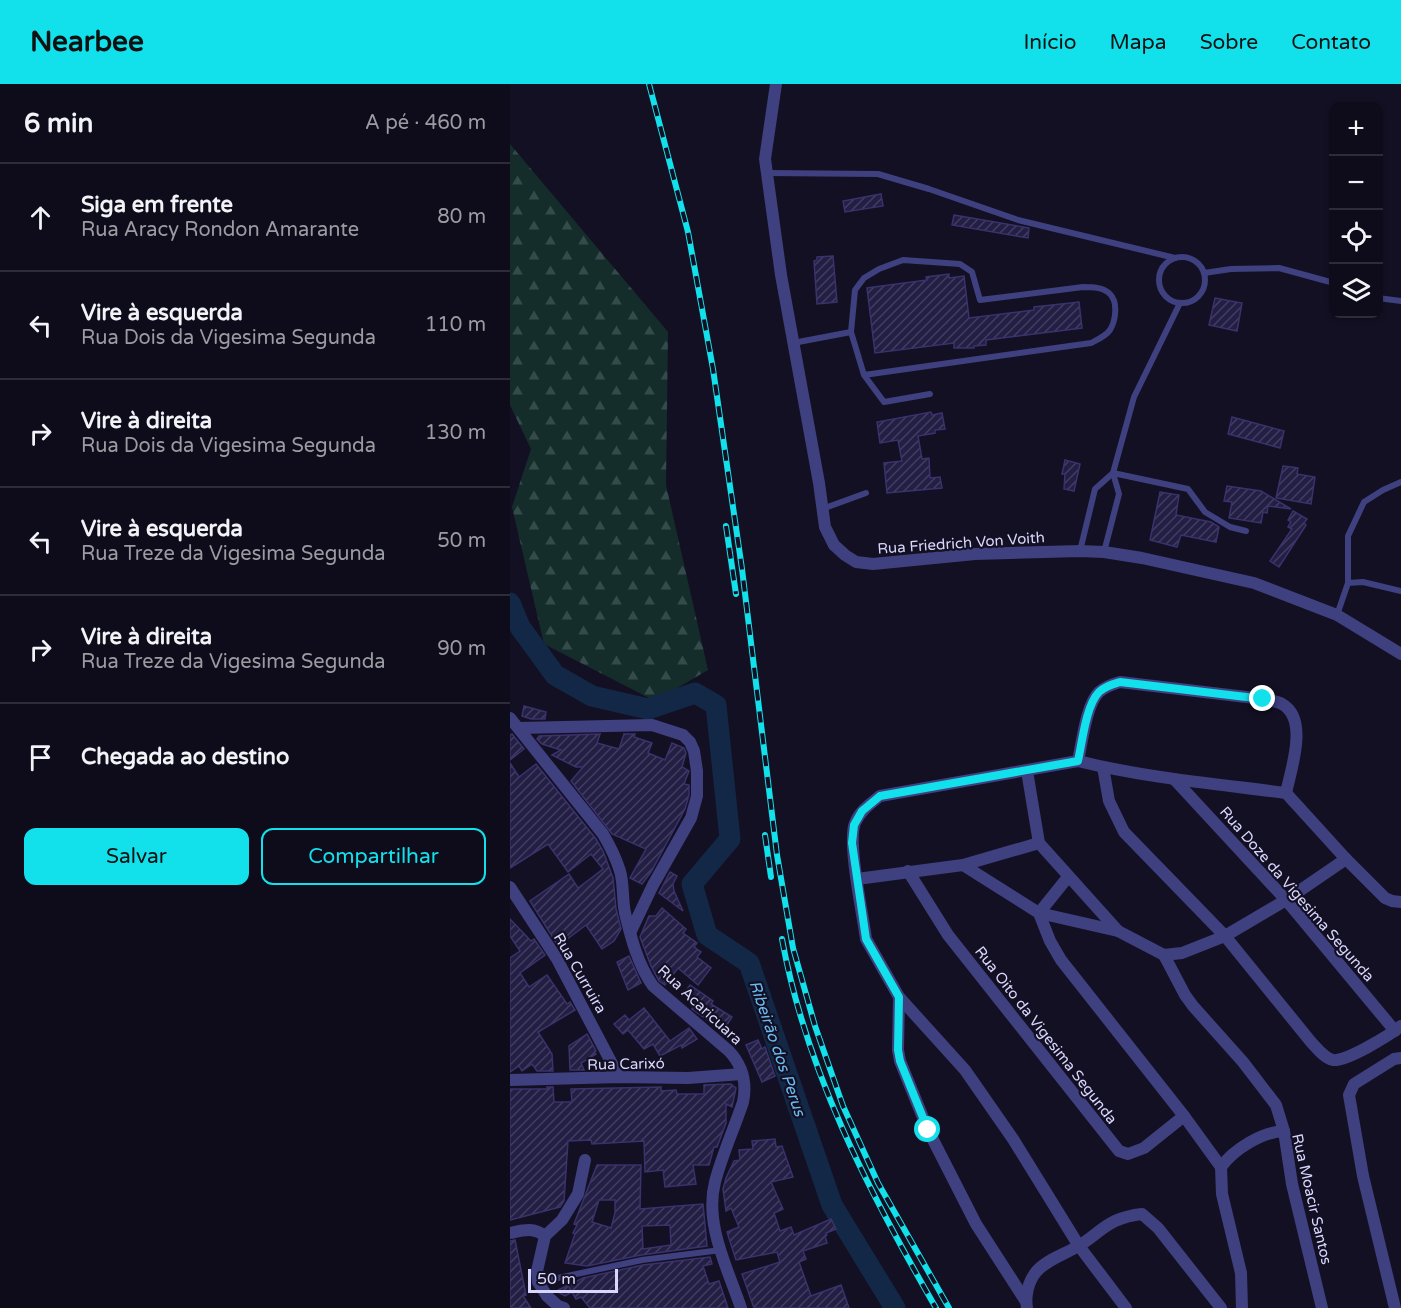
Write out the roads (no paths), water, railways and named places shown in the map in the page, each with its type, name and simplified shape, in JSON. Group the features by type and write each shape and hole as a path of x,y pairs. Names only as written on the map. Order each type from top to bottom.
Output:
{"street":[{"name":"Rua Friedrich Von Voith","path":"776,84 765,159 781,275 825,527 834,545 856,562 873,564 975,554 1080,551 1142,558 1254,583 1337,615 1400,650"},
{"path":"1078,761 1090,706 1098,693 1109,685 1120,682 1263,699 1282,704 1293,714 1298,731 1286,793"},
{"name":"Rua Acaricuara","path":"510,718 603,834 621,874 625,912 639,960 653,986 729,1051 735,1057 742,1074"},
{"path":"519,728 652,725 683,735 690,742 697,771 697,796 691,818 653,885 631,931"},
{"path":"1126,1308 1079,1246 1013,1139 965,1070 899,997 866,939 852,843 854,825 862,811 880,796 1078,761 1173,779 1286,793 1385,898 1401,902"},
{"path":"1103,767 1109,801 1124,832 1226,936 1324,1055 1333,1060 1344,1059 1398,1029"},
{"path":"1027,771 1039,843 1118,931"},
{"name":"Rua Doze da Vigesima Segunda","path":"1173,779 1286,900 1398,1029"},
{"path":"857,879 963,865 1039,843"},
{"path":"963,865 1039,913 1118,931 1164,954 1182,953 1226,936 1286,900 1346,859"},
{"name":"Rua Oito da Vigesima Segunda","path":"908,871 948,935 1119,1151 1128,1154 1144,1148 1184,1116"},
{"path":"1039,913 1068,877"},
{"name":"Rua Curruira","path":"510,886 557,959 619,1077"},
{"path":"1039,913 1050,941 1061,960 1184,1116 1221,1167 1220,1183 1223,1203 1241,1274 1242,1308"},
{"path":"1164,954 1193,1006 1243,1062 1275,1105 1284,1131"},
{"path":"899,997 898,1050 900,1061 928,1130 976,1224 1026,1304"},
{"path":"1395,1308 1363,1176 1349,1095 1354,1084 1394,1059 1401,1058"},
{"path":"741,1308 713,1219 715,1182 746,1091 742,1074"},
{"name":"Rua Carixó","path":"510,1080 688,1078 742,1074"},
{"name":"Rua Moacir Santos","path":"1221,1167 1231,1156 1263,1136 1273,1131 1284,1131 1292,1184 1322,1308"},
{"path":"564,1308 558,1306 547,1296 538,1282 537,1271 545,1236 562,1220 578,1194 585,1160"},
{"path":"1026,1304 1029,1284 1036,1272 1052,1259 1079,1246 1112,1222 1129,1215 1142,1214 1158,1228 1221,1308"},
{"path":"510,1233 530,1229 537,1230 545,1236"}],"lane":[{"path":"767,173 878,174 1018,220 1175,258 1193,259 1200,265 1205,282 1203,291 1189,302 1180,303 1172,300 1164,295 1160,287 1159,278 1162,269 1167,262 1175,258"},
{"path":"864,375 1090,343 1100,339 1110,330 1115,303 1109,293 1098,288 1083,286 980,300 972,272 960,264 903,260 879,269 864,278 855,290 851,332 864,375 884,402 930,394"},
{"path":"1204,273 1231,269 1279,268 1329,282"},
{"path":"1383,299 1401,301"},
{"path":"1104,552 1119,494 1113,473 1134,397 1180,303"},
{"path":"793,343 851,332"},
{"path":"1113,473 1188,489 1205,512 1230,527 1246,531"},
{"path":"1080,551 1095,489 1113,473"},
{"path":"1337,615 1348,583 1348,536 1364,502 1401,482"},
{"path":"822,508 866,493"},
{"path":"1348,583 1363,582 1401,591"},
{"path":"538,1282 642,1260 721,1250"}],"waterway":[{"name":"Ribeirão dos Perus","path":"510,603 520,627 555,675 592,696 648,709 695,693 716,705 730,839 692,884 707,935 749,963 832,1205 895,1308"}],"railway":[{"path":"649,84 688,232 713,369 742,569 777,855 793,948 815,1026 843,1106 878,1183 949,1308"},
{"path":"726,526 736,594"},
{"path":"765,835 771,877"},
{"path":"782,939 807,1036 843,1130 887,1220 936,1308"}]}
